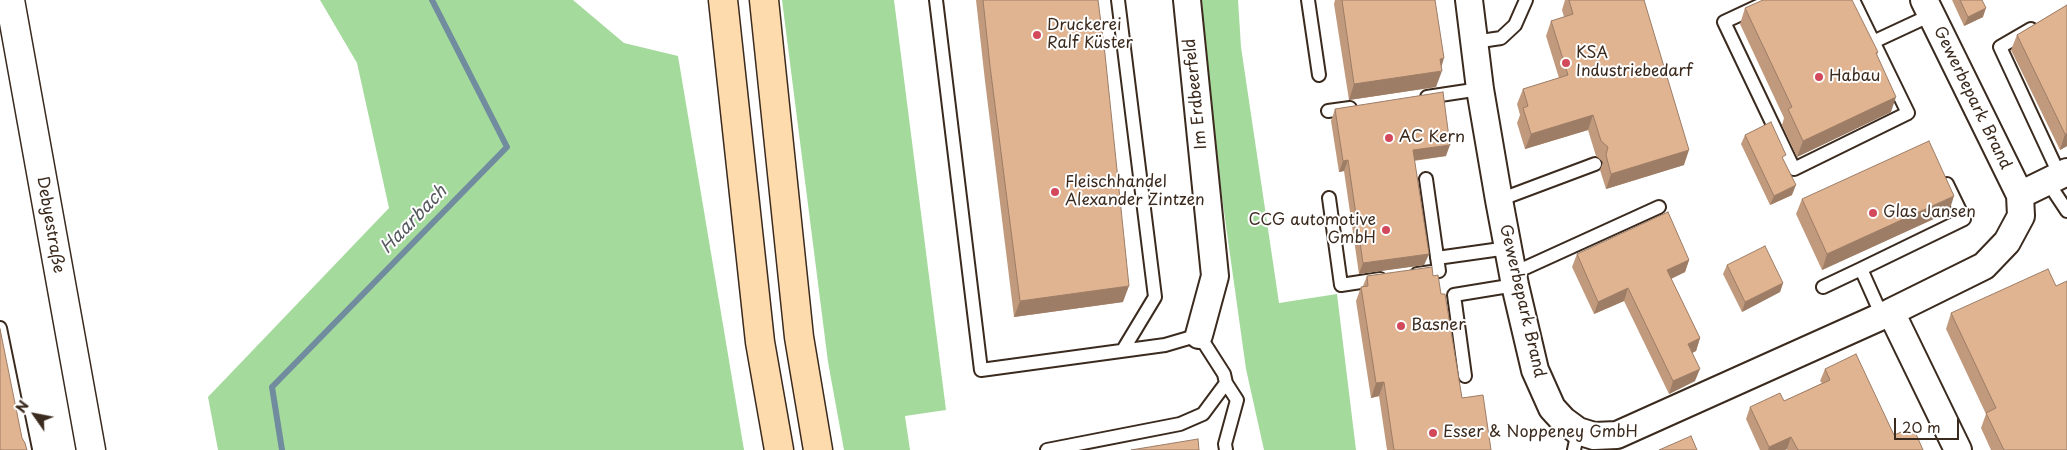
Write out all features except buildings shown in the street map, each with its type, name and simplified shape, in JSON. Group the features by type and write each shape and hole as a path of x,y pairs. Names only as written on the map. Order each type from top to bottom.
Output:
{"highway":[{"path":"723,0 760,342 779,450"},
{"path":"764,0 799,337 818,450"}],"main road":[{"name":"Debyestraße","path":"8,16 91,450"}],"street":[{"name":"Im Erdbeerfeld","path":"1187,0 1214,276 1199,335"},
{"name":"Gewerbepark Brand","path":"1468,0 1480,89 1499,200 1512,269 1535,370 1552,408 1576,441 1594,436 1617,434 1886,314 1984,266 2007,242 2021,216 2020,195 1928,7"},
{"path":"2020,195 2058,176"},
{"path":"1886,314 1958,450"}],"lane":[{"path":"936,0 981,370 1165,345 1199,335 1224,374 1226,383 1237,400 1224,444 1226,450"},
{"path":"1118,0 1155,297 1123,350"},
{"path":"1308,0 1319,75"},
{"path":"1474,42 1501,38 1515,24 1526,0"},
{"path":"1770,0 1724,22 1794,169 1908,114 1853,0"},
{"path":"1874,42 1928,7"},
{"path":"2042,22 2000,47 2058,176 2067,211"},
{"path":"1414,99 1480,89"},
{"path":"1328,111 1366,106"},
{"path":"1499,200 1596,164"},
{"path":"1823,287 1964,219 1941,171"},
{"path":"1329,198 1341,285 1439,271 1426,179"},
{"path":"1465,376 1454,295 1659,207"},
{"path":"1437,258 1512,269"},
{"path":"1861,269 1886,314"},
{"path":"0,328 25,450"},
{"path":"1047,450 1180,424 1203,414 1226,383"}],"green space":[{"path":"320,0 573,0 624,43 678,56 744,450 218,450 208,397 389,208 357,63"},
{"path":"782,0 894,0 946,410 905,416 910,450 844,450 828,362"},
{"path":"1202,0 1238,0 1241,47 1279,303 1337,294 1356,450 1264,450 1246,369 1208,97"}],"waterway":[{"name":"Haarbach","path":"282,450 272,387 507,147 432,0"}],"place":[{"name":"Druckerei Ralf Küster","path":"1037,35"},
{"name":"KSA Industriebedarf","path":"1566,63"},
{"name":"Habau","path":"1819,77"},
{"name":"AC Kern","path":"1389,138"},
{"name":"Fleischhandel Alexander Zintzen","path":"1055,192"},
{"name":"Glas Jansen","path":"1873,213"},
{"name":"CCG automotive GmbH","path":"1386,230"},
{"name":"Basner","path":"1401,326"},
{"name":"Esser & Noppeney GmbH","path":"1433,433"}]}
